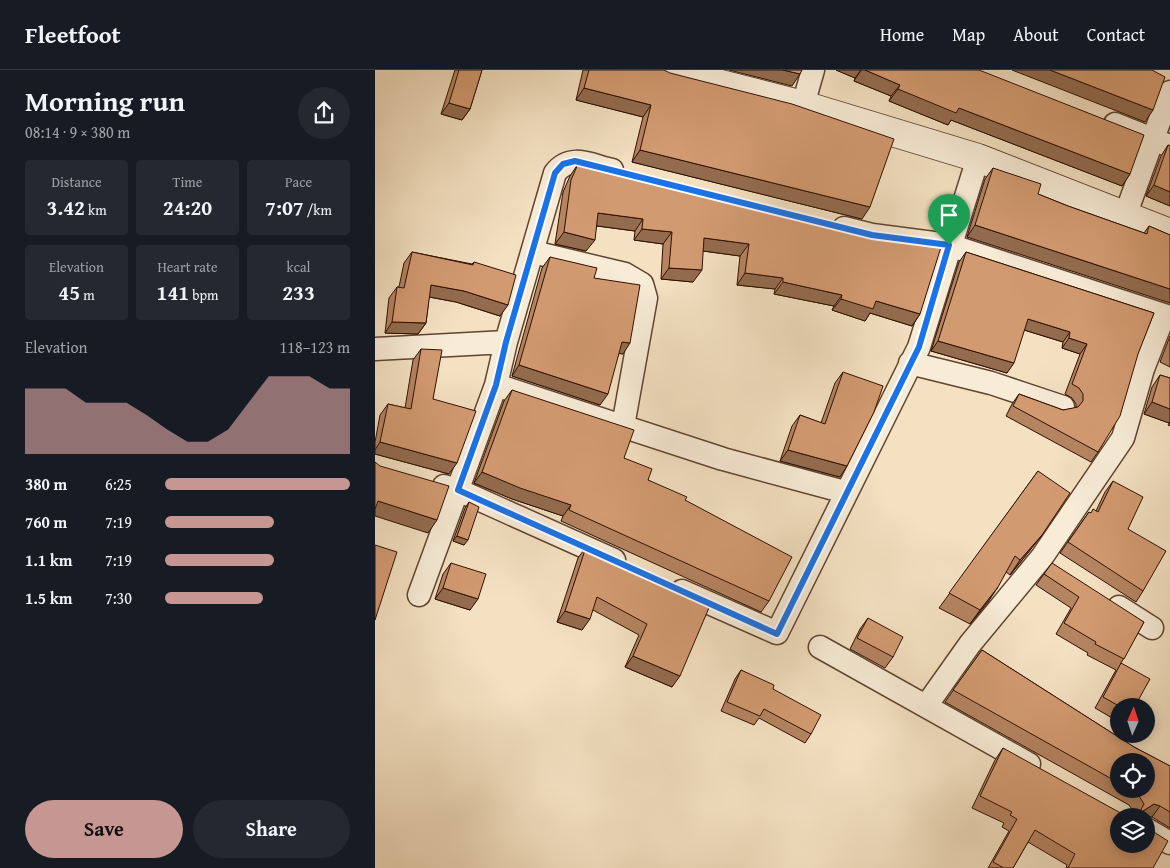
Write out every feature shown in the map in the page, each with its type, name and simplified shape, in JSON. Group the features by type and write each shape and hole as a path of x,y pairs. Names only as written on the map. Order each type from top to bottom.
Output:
{"street":[{"path":"666,70 803,105 978,158 1170,233"},
{"path":"803,105 813,70"},
{"path":"1125,216 1161,142 1170,92"},
{"path":"1096,117 1161,142"},
{"path":"659,580 777,634 845,492 919,347 949,245 978,158"},
{"path":"419,595 496,385 506,342 555,173 563,164 575,161 633,176"},
{"path":"824,223 872,235 949,245 1167,316 1152,373 1123,438 1050,563 979,650 926,706"},
{"path":"533,252 625,274 642,284 647,298 623,426"},
{"path":"375,349 506,342"},
{"path":"910,363 991,382 1063,408"},
{"path":"496,385 723,459 845,492"},
{"path":"421,480 458,490 631,568"},
{"path":"1105,598 1152,628"},
{"path":"820,647 1046,773"},
{"path":"1155,834 1170,842"}],"building":[{"path":"459,70 482,70 470,109 449,103"},
{"path":"589,70 664,70 792,104 894,139 870,207 640,150 651,105 584,88"},
{"path":"783,70 802,70 800,74"},
{"path":"865,70 979,70 1144,135 1130,174 959,108 956,113 898,89 900,85"},
{"path":"1050,70 1152,70 1165,77 1153,110"},
{"path":"1168,145 1170,146 1170,192 1154,185"},
{"path":"583,163 877,236 942,244 920,314 876,301 873,309 841,299 842,295 783,282 783,278 745,273 749,244 704,238 702,270 669,268 672,232 642,229 643,219 598,213 595,240 564,232 571,180 578,164"},
{"path":"993,168 1041,184 1038,194 1068,206 1147,234 1149,226 1170,235 1170,289 975,225"},
{"path":"412,252 473,265 474,262 516,275 508,305 464,291 431,285 426,323 392,322 397,287 404,288"},
{"path":"966,252 1154,313 1138,354 1120,416 1098,452 1013,406 1019,394 1063,410 1078,407 1083,401 1083,394 1079,388 1072,384 1087,344 1069,338 1070,332 1028,319 1014,363 938,341"},
{"path":"550,257 597,268 594,278 640,285 630,343 622,342 608,394 519,365"},
{"path":"421,349 442,350 433,399 476,411 457,463 380,442 388,404 411,409"},
{"path":"843,372 883,386 874,412 847,466 788,450 800,415 825,424"},
{"path":"1160,375 1170,378 1170,409 1152,402"},
{"path":"512,390 634,430 624,458 652,469 648,480 687,497 685,500 792,557 769,601 569,510 571,505 520,488 482,472"},
{"path":"375,462 380,466 449,486 437,520 378,501 375,509"},
{"path":"1038,471 1070,493 1042,535 1020,560 1015,556 998,587 980,610 949,593"},
{"path":"1113,481 1143,497 1128,529 1166,551 1143,591 1068,542 1089,512 1091,513 1093,509 1098,512"},
{"path":"469,502 479,507 468,540 457,536"},
{"path":"375,545 397,552 375,620"},
{"path":"586,547 711,603 680,676 633,656 647,624 597,597 590,619 565,611"},
{"path":"451,563 486,574 478,599 443,588"},
{"path":"1052,563 1144,622 1124,659 1095,644 1096,642 1064,623 1079,597 1044,574"},
{"path":"868,618 903,637 893,657 857,638"},
{"path":"982,650 1110,732 1110,743 1128,743 1145,753 1110,753 1110,778 953,690"},
{"path":"1121,663 1150,679 1139,698 1110,698 1110,701 1103,697"},
{"path":"741,670 774,685 773,689 821,715 811,734 764,709 760,716 727,702"},
{"path":"1003,748 1112,808 1110,808 1110,853 1155,853 1155,833 1168,841 1153,868 1068,868 1075,854 1035,830 1013,868 1004,868 993,862 1017,819 1010,815 1012,812 980,796"},
{"path":"1155,758 1170,766 1170,812 1154,804 1148,808 1142,808 1144,804 1140,798 1155,798"}],"route":[{"path":"575,161 872,235 949,245 919,347 845,492 777,634 458,490 496,385 506,342 555,173 563,164 575,161"}]}
